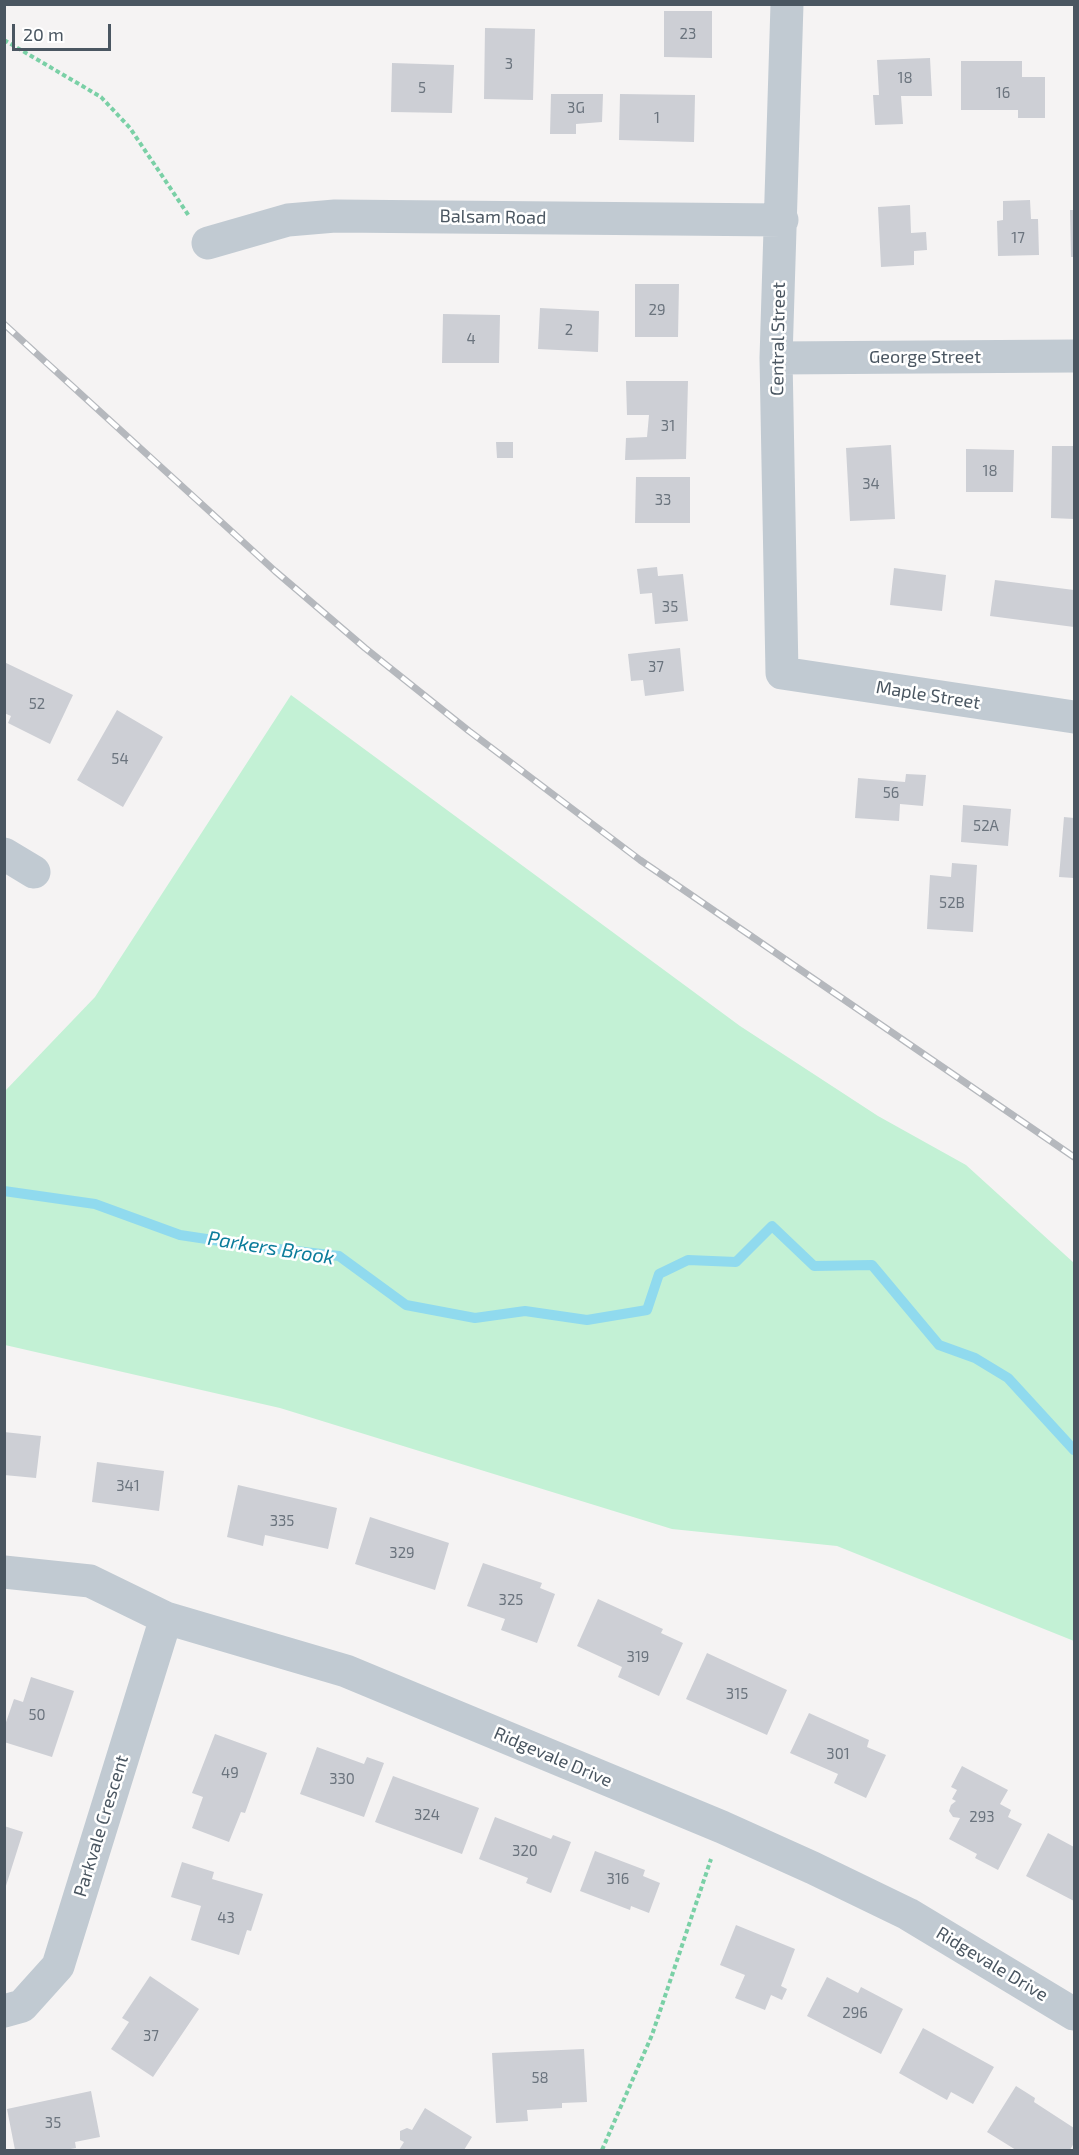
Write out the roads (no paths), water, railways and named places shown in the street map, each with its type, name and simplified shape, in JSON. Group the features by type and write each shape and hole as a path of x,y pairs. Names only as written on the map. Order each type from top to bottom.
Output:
{"street":[{"name":"Central Street","path":"782,673 776,358 787,4"},
{"name":"Balsam Road","path":"208,243 288,220 335,216 782,220"},
{"name":"George Street","path":"776,358 1074,356"},
{"name":"Maple Street","path":"782,673 1074,717"},
{"path":"4,854 34,872"},
{"name":"Ridgevale Drive","path":"4,1572 90,1581 166,1618 346,1671 722,1827 813,1868 908,1914 1074,2013"},
{"name":"Parkvale Crescent","path":"4,2011 22,2006 58,1966 166,1618"}],"waterway":[{"name":"Parkers Brook","path":"4,1191 95,1204 180,1235 339,1256 406,1305 475,1318 525,1311 587,1320 647,1310 659,1274 688,1260 736,1262 772,1226 814,1266 872,1265 939,1345 975,1358 1008,1378 1074,1450"}],"railway":[{"path":"4,324 275,571 365,648 469,731 640,860 1074,1157"}]}
